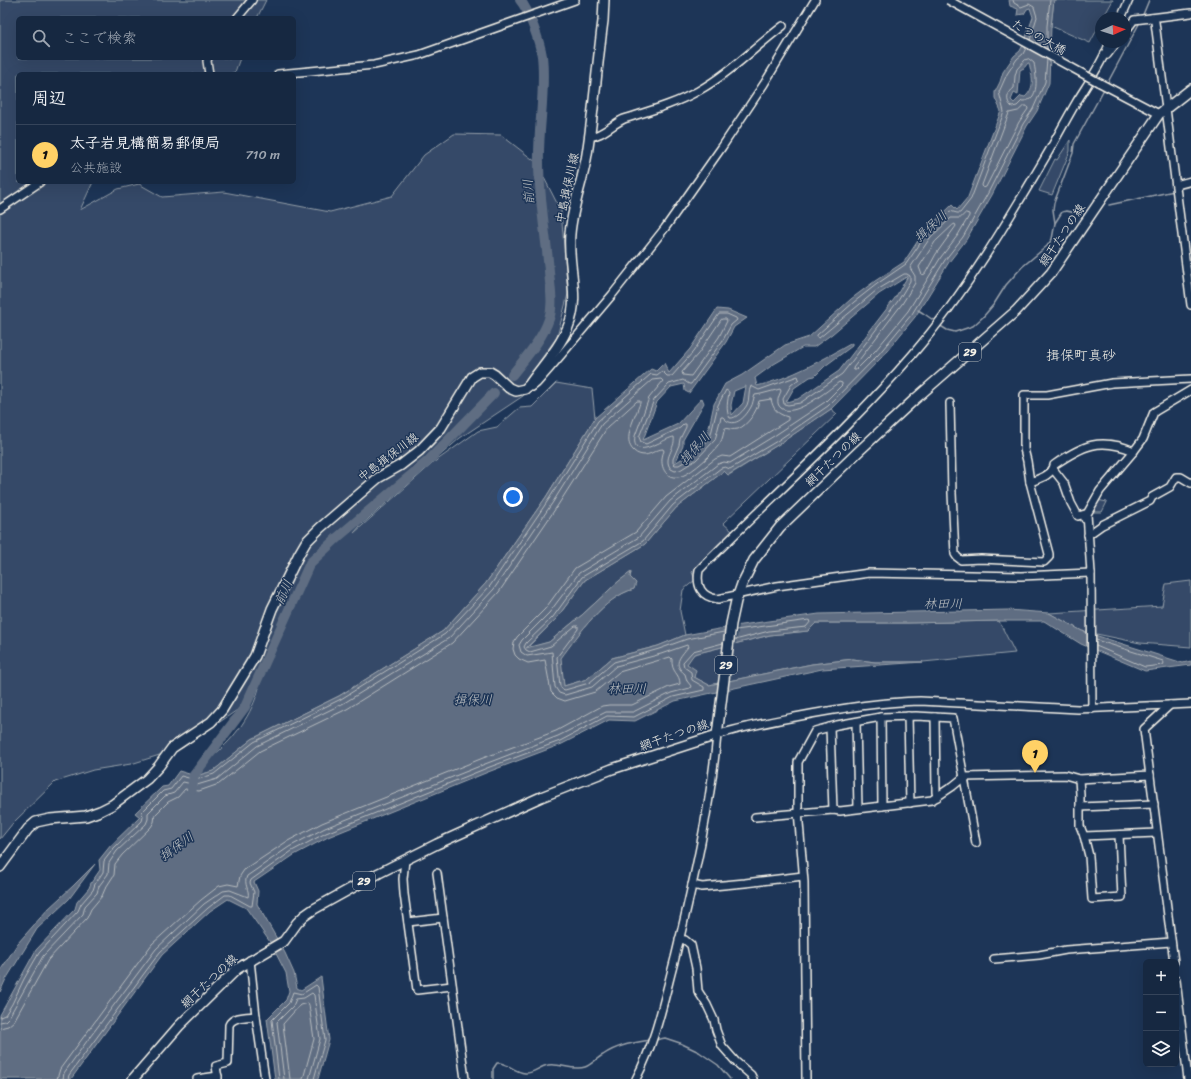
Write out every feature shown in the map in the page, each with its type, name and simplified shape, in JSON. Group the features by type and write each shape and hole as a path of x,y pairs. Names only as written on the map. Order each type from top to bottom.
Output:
{"main road":[{"name":"中島揖保川線","path":"0,867 28,828 36,822 50,819 86,816 112,805 147,779 172,748 211,722 222,710 255,656 272,609 306,542 374,481 401,465 418,451 441,428 472,377 480,372 490,372 509,388 516,391 525,389 562,340 572,315 574,290 569,253 570,234 572,217 590,136 604,0"},
{"name":"網干たつの線","path":"133,1079 179,1026 237,969 284,941 297,923 314,909 405,860 548,794 612,769 718,732 728,643 737,599 742,584 754,560 780,527 859,450 914,400 1016,312 1051,273 1159,114 1191,89"}],"street":[{"path":"239,16 252,0"},
{"path":"296,72 374,64 419,55 575,0"},
{"path":"529,385 532,387 537,383 551,367 665,228 747,110 815,0"},
{"name":"たつの大橋","path":"948,0 1159,114"},
{"path":"1124,12 1130,0"},
{"path":"1131,24 1134,20 1191,13"},
{"path":"1152,18 1155,22 1167,108 1191,304"},
{"path":"590,136 593,137 598,135 616,122 682,99 699,91 732,68 782,26"},
{"path":"1103,60 1108,48"},
{"path":"1091,573 1021,576 869,573 777,586 737,599 710,598 699,589 697,580 699,570 851,422 914,352 952,302 996,239 1103,60 1112,48"},
{"path":"207,60 209,72"},
{"path":"1176,184 1191,181"},
{"path":"0,209 37,184"},
{"path":"950,403 955,554 961,560 981,559 1044,562 1049,557 1049,554 1030,482 1024,449 1024,395 1047,395 1112,383 1191,379"},
{"path":"1092,709 1091,573 1087,514 1100,491 1143,439 1154,412 1191,390"},
{"path":"1030,482 1047,475 1053,469 1054,465 1071,453 1096,444 1115,444 1134,451"},
{"path":"1053,469 1064,483 1071,503 1078,516 1085,514 1088,534"},
{"path":"1088,534 1102,525 1150,501 1152,497 1170,487 1176,477 1181,477 1191,483"},
{"path":"636,1079 658,1024 692,885 707,814 718,732 850,706 895,702 920,701 1092,709 1191,704"},
{"path":"1170,705 1144,729 1174,959"},
{"path":"908,716 910,803"},
{"path":"806,1079 806,981 798,762 815,731 881,717 908,716 953,718 976,843"},
{"path":"881,717 882,806"},
{"path":"935,717 937,797"},
{"path":"856,722 858,808"},
{"path":"830,727 833,810"},
{"path":"755,817 833,810 840,811 932,800 964,777 1065,775 1079,779 1150,775"},
{"path":"1079,779 1080,826 1084,836 1088,856 1092,899 1122,897 1119,835"},
{"path":"1080,807 1154,804"},
{"path":"1084,836 1157,833"},
{"path":"405,860 403,879 417,990 452,986"},
{"path":"437,873 465,1079"},
{"path":"692,885 702,887 803,876"},
{"path":"408,922 443,918"},
{"path":"679,939 685,940 691,945 696,968 698,991 709,1010 722,1046 736,1062 751,1075 753,1079"},
{"path":"994,959 1039,955 1066,950 1171,942"},
{"path":"250,960 265,1079"},
{"path":"1178,995 1188,1079"},
{"path":"197,1079 218,1078 216,1066 228,1063 229,1025 231,1021 235,1018 256,1016"},
{"path":"139,1079 143,1067"}],"shaded area":[{"path":"0,0 266,0 258,16 16,16 16,60 239,60 235,72 16,72 16,184 92,184 80,210 118,189 139,184 162,197 224,192 330,212 392,196 424,155 454,134 501,135 536,162 561,211 568,294 557,337 539,362 523,396 460,438 361,525 354,533 433,463 478,431 497,427 519,408 532,407 556,383 592,389 595,418 546,497 486,583 443,631 339,696 252,739 213,771 196,776 192,772 222,748 236,733 252,707 259,688 243,706 182,748 131,764 93,770 55,782 13,823 0,839"},
{"path":"1054,0 1113,0 1106,12 1095,12 1095,33 1090,43 1051,26"},
{"path":"1070,140 1070,151 1052,195 1039,191 1055,159 1057,160"},
{"path":"831,409 837,414 723,523 732,531 692,572 695,580 683,590 680,611 685,635 658,646 612,658 587,679 564,686 560,658 602,608 623,593 634,589 630,577 631,573 619,581 582,615 549,642 526,649 556,619 585,580 645,544 676,508 724,471 729,475"},
{"path":"1097,500 1107,502 1102,512 1093,512 1091,510"},
{"path":"1191,581 1191,647 1140,643 1082,631 1049,613 1162,606 1166,584"},
{"path":"999,621 1015,653 923,662 875,662 853,659 812,664 709,685 694,677 686,664 694,654 770,635 808,631 816,623"}],"water":[{"name":"揖保川","path":"1009,0 1054,0 1051,26 1049,83 1037,111 1027,126 992,195 966,240 949,262 915,317 882,357 831,409 779,444 728,475 724,471 676,508 645,544 585,580 556,619 526,648 549,642 631,572 630,577 636,583 634,589 623,593 602,608 584,628 561,658 564,686 587,679 612,658 658,646 685,635 741,625 819,614 1008,610 1049,613 1082,631 1183,663 1191,661 1191,665 1145,671 1081,644 1044,621 816,623 808,631 770,635 694,654 687,664 696,670 694,677 709,685 812,664 853,659 875,662 923,662 822,669 675,701 635,721 609,720 562,744 488,772 328,837 294,855 254,882 258,891 257,904 285,953 294,973 297,988 301,990 321,977 329,1040 318,1079 275,1079 267,1019 286,1000 289,991 286,973 270,942 246,908 228,899 210,911 162,955 71,1079 0,1079 0,1015 36,950 75,909 77,902 89,888 100,870 99,860 111,845 140,817 135,813 162,787 168,786 179,771 196,776 213,771 252,739 339,696 443,631 486,583 546,497 595,418 651,369 656,371 664,363 669,373 690,349 717,309 728,310 747,318 734,327 726,342 689,393 685,391 684,384 671,387 657,402 643,440 678,424 702,398 704,403 683,440 683,446 675,463 689,454 707,436 714,404 725,384 742,375 785,345 809,337 851,299 904,262 923,233 952,205 957,210 968,197 1001,111 995,98 995,92 1003,72 1014,56 1020,51 1033,17 1030,8 1027,9 1024,14 1017,15 1018,9 1010,6","holes":["1028,63 1032,77 1031,89 1025,97 1021,96 1014,103 1011,100 1014,93 1018,95 1020,70","908,276 895,298 839,371 798,399 786,402 794,388 810,377 815,376 825,366 852,346 852,343 818,362 794,373 770,383 757,386 755,378 774,364 803,347 814,347 832,334 879,294","746,386 743,403 732,415 731,405 734,391"]},
{"path":"95,864 69,899 37,929 5,981 0,992 0,971 18,943 48,909"}],"pier":[{"path":"739,624 735,646 726,648 729,625"}],"waterway":[{"name":"前川","path":"512,375 533,348 546,327 549,319 551,301 548,257 539,176 543,83 542,56 534,27 520,0"},
{"path":"1142,17 1149,0"},
{"path":"1107,84 1140,22"},
{"path":"1055,223 1053,210 1054,203 1073,153 1074,144 1104,89"},
{"path":"1179,189 1191,186"},
{"path":"1109,205 1174,191"},
{"path":"939,325 947,330 955,332 973,326 994,304 1006,285 1022,267 1047,246 1052,239 1055,223 1062,212 1066,211 1081,214"},
{"path":"918,310 936,322"},
{"name":"前川","path":"192,789 194,775 245,707 310,563 338,537 429,460 494,393"},
{"path":"655,1040 665,1038 699,1052 718,1065 730,1079"},
{"path":"493,1079 493,1069 497,1063 504,1064 517,1071 525,1073 548,1065 580,1068 587,1066 614,1049 625,1045 650,1040"}],"place":[{"name":"太子岩見構簡易郵便局","path":"1035,773"}],"district":[{"name":"揖保町真砂","path":"1081,355"}],"water label":[{"name":"林田川","path":"943,603"},
{"name":"林田川","path":"627,688"}]}
